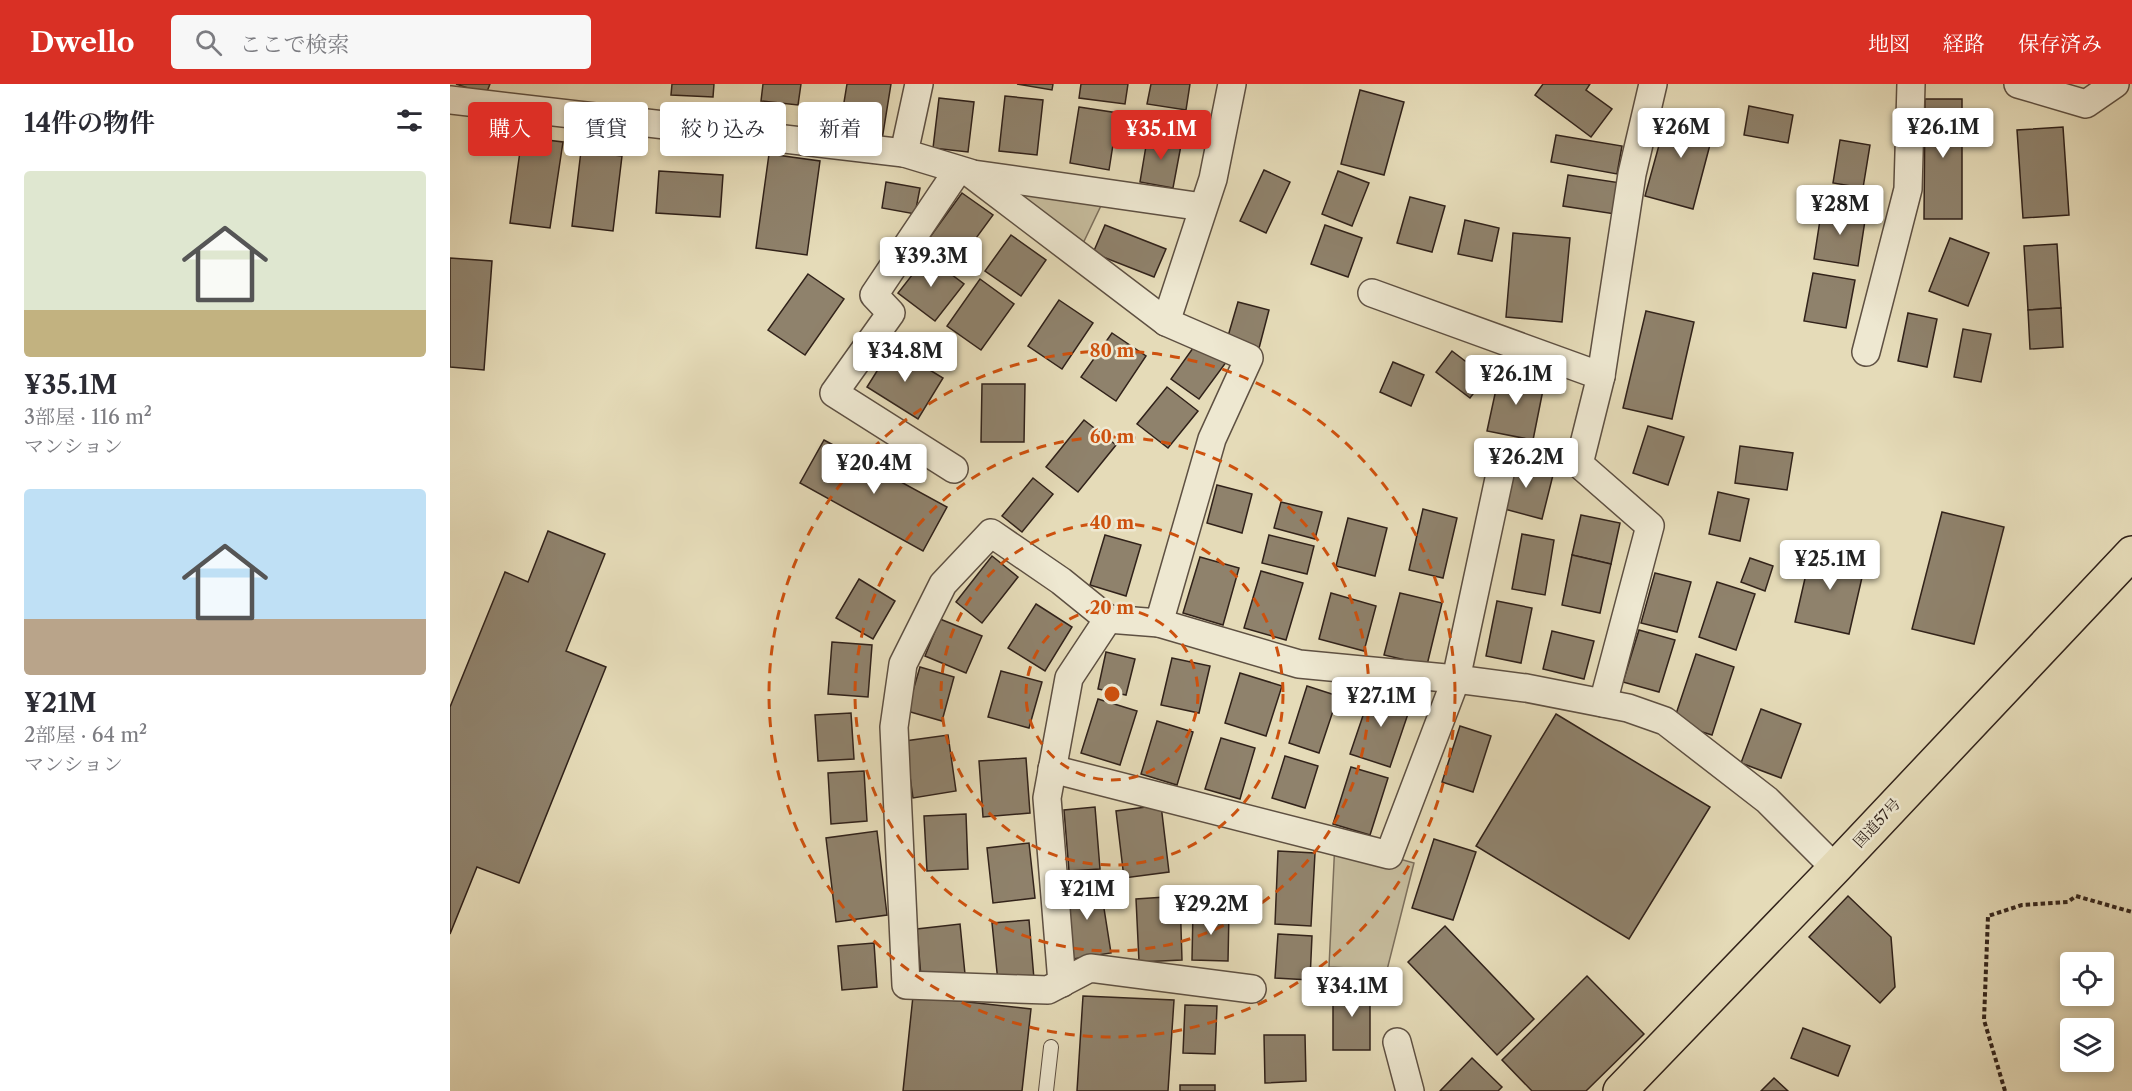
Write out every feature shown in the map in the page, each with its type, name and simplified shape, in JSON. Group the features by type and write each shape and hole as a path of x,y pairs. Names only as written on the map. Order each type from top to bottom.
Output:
{"highway":[{"name":"国道57号","path":"1620,1091 1835,868 2132,553"}],"street":[{"path":"904,153 919,84"},
{"path":"1166,322 1213,179 1232,84"},
{"path":"1603,703 1650,526 1579,464 1601,376 1632,174 1653,84"},
{"path":"1866,352 1908,189 1911,84"},
{"path":"2018,84 2086,104 2115,84"},
{"path":"450,100 904,153 964,171 1203,207"},
{"path":"964,171 1166,322 1249,358 1212,439 1159,623"},
{"path":"954,469 834,393 891,314 874,295 964,171"},
{"path":"1372,293 1601,376"},
{"path":"1052,769 1389,855 1456,679 1503,460"},
{"path":"1252,989 1090,968 1048,990 906,986 894,727 903,664 943,584 991,533 1061,581 1108,619 1159,623 1299,664 1526,688 1628,708 1665,721 1767,800 1835,868"},
{"path":"1062,983 1047,798 1069,678 1108,619"},
{"path":"1397,1042 1410,1091"}],"lane":[{"path":"1046,1091 1051,1047"}],"path":[{"path":"2005,1091 1984,1020 1988,916 2022,905 2068,902 2076,896 2132,912"}],"shaded area":[{"path":"970,173 1107,193 1077,256"},
{"path":"1335,841 1414,863 1387,970 1329,967"}],"building":[{"path":"456,84 490,84 486,94"},
{"path":"672,84 714,84 713,97 671,95"},
{"path":"763,84 801,84 798,105 761,101"},
{"path":"847,84 891,84 882,140 882,102 844,102"},
{"path":"1017,84 1053,84 1052,90"},
{"path":"1081,84 1128,84 1125,104 1079,98"},
{"path":"1151,84 1190,84 1186,110 1147,104"},
{"path":"1543,84 1590,84 1586,90 1612,109 1591,137 1535,95"},
{"path":"1360,90 1404,102 1384,175 1341,164"},
{"path":"1005,96 1043,100 1037,155 999,151"},
{"path":"939,98 974,102 968,152 933,148"},
{"path":"1925,99 1962,99 1962,219 1924,219"},
{"path":"1749,106 1793,115 1788,143 1744,135"},
{"path":"1079,107 1118,113 1109,170 1070,163"},
{"path":"1669,109 1716,122 1693,209 1645,196"},
{"path":"2063,127 2069,215 2023,218 2017,130"},
{"path":"1148,134 1182,140 1173,188 1140,182"},
{"path":"1556,135 1622,146 1617,174 1551,162"},
{"path":"1840,140 1870,145 1863,188 1833,183"},
{"path":"552,141 563,142 550,228 510,223 519,156 552,156"},
{"path":"580,156 622,156 613,231 572,226"},
{"path":"769,156 820,161 807,255 756,248"},
{"path":"1264,170 1290,182 1266,233 1240,221"},
{"path":"659,171 723,175 720,217 656,213"},
{"path":"1338,171 1369,183 1352,226 1322,214"},
{"path":"1568,175 1621,183 1615,214 1563,206"},
{"path":"886,182 920,188 915,214 882,208"},
{"path":"962,193 993,215 960,260 930,237"},
{"path":"1410,197 1445,206 1432,252 1397,243"},
{"path":"1822,207 1866,214 1858,266 1814,259"},
{"path":"1465,220 1499,228 1492,261 1458,254"},
{"path":"1105,225 1166,249 1154,277 1093,253"},
{"path":"1325,225 1362,238 1348,277 1311,264"},
{"path":"1513,233 1570,238 1562,322 1506,317"},
{"path":"1011,235 1046,260 1021,296 985,271"},
{"path":"1950,238 1989,253 1968,306 1929,291"},
{"path":"2057,244 2061,308 2028,310 2024,246"},
{"path":"927,256 964,284 935,321 898,293"},
{"path":"450,258 492,261 484,370 450,367"},
{"path":"1813,273 1855,280 1846,328 1804,321"},
{"path":"808,274 844,299 805,355 768,330"},
{"path":"980,279 1014,304 981,350 947,326"},
{"path":"1059,300 1093,323 1062,369 1028,346"},
{"path":"1238,302 1269,310 1258,352 1226,343"},
{"path":"2061,308 2063,347 2030,349 2028,310"},
{"path":"1646,311 1694,322 1672,419 1623,408"},
{"path":"1908,313 1937,319 1927,367 1898,361"},
{"path":"1963,329 1991,334 1981,382 1954,377"},
{"path":"1112,333 1146,356 1116,401 1081,377"},
{"path":"1198,341 1227,361 1199,399 1171,379"},
{"path":"892,347 943,378 918,419 867,387"},
{"path":"1452,351 1486,377 1470,398 1436,372"},
{"path":"1393,362 1424,375 1411,406 1380,392"},
{"path":"1500,371 1545,380 1533,440 1487,431"},
{"path":"982,384 1025,384 1024,442 981,442"},
{"path":"1167,387 1198,411 1168,448 1137,424"},
{"path":"1084,420 1116,445 1078,492 1046,467"},
{"path":"1648,426 1684,437 1668,485 1633,473"},
{"path":"824,440 947,507 923,551 800,483"},
{"path":"1740,446 1793,453 1787,490 1735,483"},
{"path":"1510,460 1554,471 1542,519 1497,507"},
{"path":"1033,478 1053,494 1022,532 1002,516"},
{"path":"1217,485 1252,494 1242,533 1207,523"},
{"path":"1718,492 1749,499 1740,541 1709,534"},
{"path":"1281,502 1322,512 1315,539 1274,528"},
{"path":"1423,509 1457,518 1443,578 1409,570"},
{"path":"1942,512 2004,527 1974,644 1912,629"},
{"path":"1581,515 1620,523 1611,564 1572,555"},
{"path":"1348,518 1387,528 1375,576 1336,566"},
{"path":"548,531 605,554 566,651 606,667 519,883 477,867 450,934 450,707 505,572 528,582"},
{"path":"1522,534 1554,540 1545,595 1512,589"},
{"path":"1105,535 1141,545 1126,596 1090,585"},
{"path":"1269,535 1314,546 1307,574 1262,563"},
{"path":"1812,548 1866,560 1849,634 1795,622"},
{"path":"1572,555 1611,564 1600,613 1562,605"},
{"path":"992,556 1018,577 982,623 956,602"},
{"path":"1200,557 1239,568 1223,625 1183,613"},
{"path":"1750,558 1773,566 1765,591 1741,582"},
{"path":"1261,571 1303,583 1286,640 1244,628"},
{"path":"1655,573 1691,582 1677,632 1641,623"},
{"path":"859,579 895,601 873,639 836,618"},
{"path":"1717,582 1755,594 1736,650 1699,637"},
{"path":"1331,593 1376,606 1364,651 1319,639"},
{"path":"1400,593 1442,603 1427,665 1384,655"},
{"path":"1497,601 1532,608 1521,663 1486,656"},
{"path":"1036,604 1072,627 1045,671 1008,648"},
{"path":"940,619 982,636 966,673 925,656"},
{"path":"1639,630 1675,640 1659,692 1623,682"},
{"path":"1552,631 1594,641 1584,679 1543,669"},
{"path":"832,642 872,645 868,697 828,694"},
{"path":"1106,652 1135,659 1126,695 1098,689"},
{"path":"1696,654 1734,667 1712,735 1673,723"},
{"path":"1172,658 1210,666 1199,713 1161,705"},
{"path":"920,667 954,677 942,721 907,711"},
{"path":"1001,671 1042,682 1029,728 988,717"},
{"path":"1240,673 1282,686 1266,736 1225,723"},
{"path":"1307,686 1338,696 1319,753 1289,743"},
{"path":"1372,689 1412,702 1390,767 1350,754"},
{"path":"1098,699 1137,711 1120,765 1081,753"},
{"path":"1761,709 1801,724 1781,778 1741,763"},
{"path":"851,713 854,759 818,761 815,715"},
{"path":"1556,714 1710,807 1629,939 1476,846"},
{"path":"1157,721 1193,732 1177,785 1141,774"},
{"path":"1460,726 1491,736 1473,792 1442,782"},
{"path":"948,735 956,791 913,798 905,741"},
{"path":"1221,738 1255,748 1240,799 1205,789"},
{"path":"1285,756 1318,766 1305,808 1272,798"},
{"path":"1026,758 1030,813 983,817 979,761"},
{"path":"1351,767 1388,778 1370,835 1333,824"},
{"path":"864,771 867,821 831,824 828,773"},
{"path":"1161,805 1169,872 1124,878 1116,811"},
{"path":"1095,807 1100,869 1069,871 1064,810"},
{"path":"966,814 968,869 927,871 924,816"},
{"path":"877,831 887,915 836,922 826,838"},
{"path":"1434,839 1476,852 1453,920 1412,908"},
{"path":"1029,843 1035,898 993,903 987,848"},
{"path":"1278,851 1315,853 1311,926 1275,924"},
{"path":"1100,883 1111,953 1073,959 1063,889"},
{"path":"1180,896 1182,960 1139,962 1136,899"},
{"path":"1848,896 1891,937 1895,987 1880,1003 1809,937"},
{"path":"1193,910 1229,911 1228,961 1192,960"},
{"path":"1029,920 1034,979 998,982 992,923"},
{"path":"960,924 965,974 921,977 917,929"},
{"path":"1445,926 1534,1019 1497,1055 1408,962"},
{"path":"1278,934 1312,936 1310,980 1275,978"},
{"path":"874,943 877,987 842,990 838,946"},
{"path":"1587,976 1644,1034 1586,1091 1532,1091 1502,1060"},
{"path":"1333,986 1370,986 1370,1050 1333,1050"},
{"path":"913,996 1031,1009 1022,1091 903,1091"},
{"path":"1083,996 1174,1000 1168,1091 1077,1091"},
{"path":"1185,1005 1217,1006 1215,1054 1183,1053"},
{"path":"1803,1028 1850,1046 1838,1076 1791,1058"},
{"path":"1264,1035 1305,1035 1306,1081 1265,1083"},
{"path":"1472,1058 1502,1087 1498,1091 1440,1091"},
{"path":"1774,1078 1788,1091 1761,1091"},
{"path":"1180,1085 1215,1085 1215,1091 1180,1091"}]}
